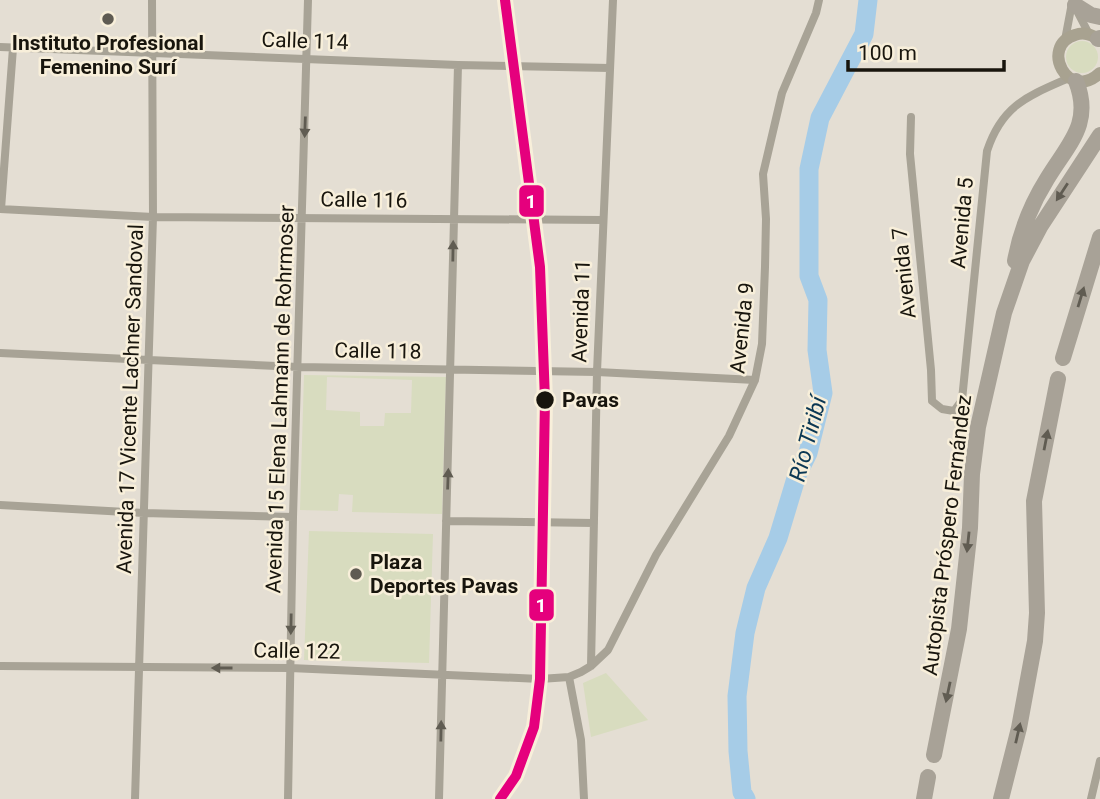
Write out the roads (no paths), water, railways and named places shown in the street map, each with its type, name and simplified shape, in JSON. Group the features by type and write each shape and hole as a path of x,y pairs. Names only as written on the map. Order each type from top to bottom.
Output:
{"highway":[{"path":"1073,2 1091,15 1100,17"},
{"path":"1004,313 1017,250 1029,216 1045,181 1079,127 1083,103 1073,79"},
{"name":"Autopista Próspero Fernández","path":"934,755 959,629 978,427 1004,313 1022,261 1040,227 1100,135"},
{"path":"1063,358 1100,237"},
{"path":"1001,799 1019,728 1035,642 1037,613 1034,501 1058,379"},
{"path":"924,799 928,777"}],"street":[{"name":"Avenida 17 Vicente Lachner Sandoval","path":"135,799 153,217 152,0"},
{"name":"Avenida 15 Elena Lahmann de Rohrmoser","path":"288,799 308,0"},
{"name":"Avenida 11","path":"591,666 597,372 612,0"},
{"name":"Avenida 9","path":"591,666 608,650 656,555 729,436 755,380 762,344 765,267 763,174 782,93 819,0"},
{"path":"1073,2 1097,38"},
{"path":"1073,2 1065,40 1059,51 1059,63 1073,79 1087,81 1099,75"},
{"path":"1065,40 1074,35 1097,38"},
{"name":"Calle 114","path":"0,47 458,65 610,68"},
{"path":"1,209 13,48"},
{"path":"439,799 458,65"},
{"name":"Avenida 5","path":"954,411 962,400 987,151 992,135 1003,116 1018,102 1073,79"},
{"name":"Avenida 7","path":"911,117 910,154 932,401 942,409 954,411"},
{"name":"Calle 116","path":"1,209 153,217 602,220"},
{"name":"Calle 118","path":"0,353 299,368 597,372 755,380"},
{"path":"0,505 144,513 293,517"},
{"path":"446,522 594,523"},
{"name":"Calle 122","path":"0,666 290,668 540,679 569,677 591,666"},
{"path":"569,677 581,740 584,799"},
{"path":"1091,799 1100,761"}],"waterway":[{"name":"Río Tiribí","path":"746,799 742,792 738,751 737,696 745,633 756,588 778,538 797,475 808,453 823,393 817,350 818,300 809,276 809,169 820,118 864,34 868,0"}],"place":[{"name":"Instituto Profesional Femenino Surí","path":"108,19"},
{"name":"Pavas","path":"545,400"},
{"name":"Plaza Deportes Pavas","path":"356,574"}]}
